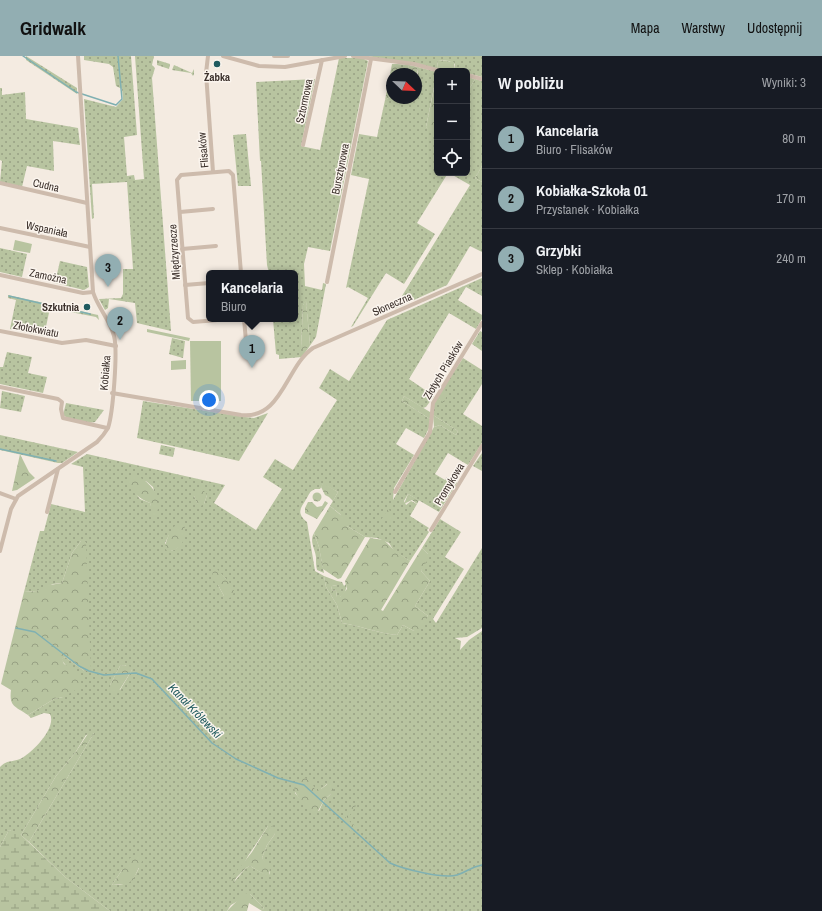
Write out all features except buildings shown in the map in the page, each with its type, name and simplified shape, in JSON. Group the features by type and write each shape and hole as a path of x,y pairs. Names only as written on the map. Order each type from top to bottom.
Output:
{"street":[{"name":"Kobiałka","path":"78,56 94,292 98,305 112,330 116,346 108,428"},
{"name":"Flisaków","path":"208,56 206,74 213,172 228,171 233,177 240,270"},
{"path":"223,56 259,66 281,67 296,66 345,56"},
{"path":"274,56 288,56"},
{"path":"353,56 414,64 434,69"},
{"name":"Bursztynowa","path":"327,282 371,59"},
{"name":"Sztormowa","path":"303,145 320,60"},
{"path":"470,76 482,79"},
{"name":"Międzyrzecze","path":"206,320 190,320 188,316 177,180 179,176 183,174 213,172"},
{"name":"Cudna","path":"0,183 87,203"},
{"path":"180,212 213,209"},
{"name":"Wspaniała","path":"0,228 90,247"},
{"path":"182,249 216,246"},
{"name":"Słoneczna","path":"112,393 241,415 256,415 265,411 271,404 310,351 482,274"},
{"name":"Zamożna","path":"0,275 83,292 94,292"},
{"path":"185,285 206,283"},
{"path":"244,322 246,341"},
{"name":"Złotych Piasków","path":"395,492 430,432 432,425 431,408 437,395 482,323"},
{"name":"Złotokwiatu","path":"0,331 62,343 86,340 116,346"},
{"path":"0,387 58,399 62,402 61,409 63,418 108,428 97,442 26,489 16,499 11,509 0,551"},
{"name":"Promykowa","path":"431,530 482,446"},
{"path":"47,512 58,469"},
{"path":"0,493 16,499"}],"green space":[{"path":"26,56 77,88 77,94 26,60"},
{"path":"84,56 131,56 137,135 124,137 127,176 134,175 135,180 144,179 135,56 154,56 152,65 155,68 152,78 171,331 137,323 135,303 109,299 108,308 105,310 99,299 121,298 123,294 123,269 133,269 127,182 92,184 94,218 92,219 84,99 116,107 123,99 122,89 116,86 113,67 109,64 84,60"},
{"path":"368,56 482,56 482,77 470,74 470,68 455,68 455,64 449,61 438,60 437,68"},
{"path":"339,58 362,58 368,61 330,251 308,247 304,264 305,286 322,290 323,283 326,284 316,337 302,357 279,359 279,355 276,354 273,322 298,322 298,270 268,270 267,265 256,82 315,79 301,146 320,150","holes":["306,301 310,345 301,348 303,305"]},
{"path":"157,60 170,64 169,69 157,65"},
{"path":"438,60 454,62 455,68 437,68"},
{"path":"392,64 397,64 397,68 391,68"},
{"path":"397,64 409,65 409,68 397,68"},
{"path":"174,65 192,73 194,69 193,76 191,73 172,70"},
{"path":"409,65 418,67 418,68 409,68"},
{"path":"422,68 434,71 434,87 426,127 434,133 434,176 446,176 417,223 435,234 404,284 386,273 351,327 368,298 348,287 346,288 369,179 351,175 359,134 377,137 385,100 386,104 422,104"},
{"path":"470,78 475,79 470,88"},
{"path":"475,79 482,81 482,166 475,178 482,182 482,252 470,246 447,285 394,309 470,185 454,176 470,176 470,88"},
{"path":"0,88 2,88 2,95 25,92 26,119 78,128 80,145 53,141 54,171 27,166 22,187 0,182 2,161 0,160"},
{"path":"434,88 434,134 431,133 426,127"},
{"path":"246,134 251,186 238,186 233,135"},
{"path":"482,166 482,182 475,178"},
{"path":"15,240 32,244 30,253 13,250"},
{"path":"0,248 27,254 22,277 0,272"},
{"path":"60,261 87,267 89,287 84,290 55,283"},
{"path":"482,278 482,296 466,287 458,300 482,315 482,319 476,329 449,313 409,379 434,396 426,407 423,408 404,396 402,401 430,419 429,428 424,438 406,428 396,444 414,455 394,488 393,500 434,427 440,425 456,435 458,431 433,415 432,407 437,398 444,402 445,385 463,358 482,370 482,384 463,414 482,426 482,443 468,465 448,453 435,474 445,480 447,477 457,483 439,512 408,494 404,501 406,505 411,501 417,504 410,516 429,528 427,530 429,532 410,561 394,551 389,543 377,538 365,537 347,526 340,514 330,506 338,492 323,484 320,489 315,489 310,493 300,512 307,522 315,571 324,576 326,587 337,605 342,623 383,633 397,635 403,625 414,631 428,616 415,606 430,581 421,571 428,554 422,548 440,519 461,532 445,557 464,569 433,619 436,623 482,548 482,628 467,637 455,638 461,641 460,650 469,640 482,631 482,911 262,911 264,908 250,894 231,905 227,911 110,911 65,877 29,842 94,733 86,735 75,753 56,776 21,835 9,830 0,847 0,767 7,762 20,759 25,756 37,746 47,733 51,720 50,714 44,713 31,718 28,715 54,699 63,697 67,667 61,659 65,657 86,672 81,541 72,553 62,583 53,584 37,591 24,592 40,531 44,531 51,504 85,512 83,467 71,464 87,454 225,485 214,503 256,530 282,489 263,477 275,459 293,470 337,400 319,388 330,369 349,381 387,320","holes":["146,481 153,487 158,507 151,506 150,503 140,499 131,488","207,495 204,504 198,504 194,496","185,532 181,544 177,548 171,551 165,543 169,535","219,572 226,579 224,596 218,585","125,665 132,670 120,690 110,685 120,666","307,779 315,789 321,789 327,784 331,794 324,800 319,811 306,806 295,793","268,826 275,834 267,845 262,858 270,872 269,875 250,866 246,868 234,882 248,856","139,868 129,882 122,885 112,885 122,870"]},
{"path":"8,295 98,315 99,320 96,317 50,308 44,336 10,329 16,300 8,298"},
{"path":"306,300 310,345 304,350 301,348 303,305"},
{"path":"147,329 190,338 189,341 147,332"},
{"path":"480,331 482,332 482,351 472,344"},
{"path":"172,338 185,341 183,358 169,354"},
{"path":"190,341 221,341 221,401 191,401"},
{"path":"7,352 32,357 28,373 47,377 43,393 0,384 0,367 3,367"},
{"path":"186,360 186,369 171,370 171,361"},
{"path":"445,385 446,398 444,403 437,398"},
{"path":"2,391 25,396 21,412 0,408"},
{"path":"404,396 430,412 430,419 402,401"},
{"path":"143,401 254,418 268,413 239,461 137,438"},
{"path":"66,403 104,410 95,422 79,422 63,415"},
{"path":"433,415 458,431 456,435 440,425 434,427"},
{"path":"0,435 78,452 62,463 58,463 0,450"},
{"path":"161,445 175,448 173,457 159,454"},
{"path":"482,453 482,471 473,466"},
{"path":"20,454 29,472 35,478 17,490 12,491"},
{"path":"134,476 145,481 154,491 158,503 158,509 155,515 153,515 150,503 142,499 132,490 129,477"},
{"path":"323,483 338,492 333,501 325,495 321,487"},
{"path":"202,488 207,495 204,504 199,507 194,496 197,489"},
{"path":"317,492 322,497 317,502 312,497"},
{"path":"408,494 419,500 417,504 412,500 404,504"},
{"path":"325,501 328,503 317,519 305,513 305,508 308,502 312,502 317,507 322,506"},
{"path":"330,506 349,522 347,526 365,537 341,578 338,579 323,569 319,547 314,533"},
{"path":"388,509 392,513 391,519 381,520"},
{"path":"179,523 184,524 184,539 180,546 176,549 167,551 165,548 166,541 171,530"},
{"path":"314,533 319,547 324,573 317,570 316,557 312,542"},
{"path":"370,538 384,540 395,551 410,561 381,610 383,611 422,548 430,556 421,571 430,581 415,606 428,616 419,630 414,631 403,625 397,635 342,623 337,605 326,587 324,576 337,581 337,585 332,586 331,590 337,591 336,597 340,597 347,589 345,581"},
{"path":"81,541 86,542 91,672 86,672 65,657 62,659 64,664 80,676 79,680 81,687 63,697 54,699 28,715 14,706 11,700 11,690 1,684 24,592 37,591 44,586 62,583 72,553"},
{"path":"213,569 217,569 229,582 234,591 232,597 229,598 224,596 218,585 212,579"},
{"path":"337,581 342,582 344,586 346,584 345,591 338,598 336,597 337,591 331,590 332,586 337,585"},
{"path":"124,665 131,667 132,670 117,694 114,697 111,697 110,685 120,666"},
{"path":"89,732 94,733 29,842 21,835 56,776 75,753"},
{"path":"305,778 311,781 315,789 321,789 329,783 333,786 333,792 324,800 317,813 309,812 298,797 295,790 294,786"},
{"path":"358,798 359,801 348,818 350,822 357,827 353,832 340,827"},
{"path":"272,825 275,834 267,845 262,858 270,868 269,875 265,875 250,866 231,883 229,881 252,852 268,826"},
{"path":"9,830 19,833 65,877 110,911 0,911 0,847"},
{"path":"140,853 143,859 133,880 126,884 112,885 130,858"},
{"path":"245,893 250,894 264,908 262,911 249,903 247,911 227,911"}],"waterway":[{"path":"23,56 76,92 116,105 122,99 118,56"},
{"path":"9,296 61,308"},
{"path":"73,310 90,314"},
{"path":"0,449 56,461"},
{"name":"Kanał Królewski","path":"16,628 35,632 79,666 89,671 104,675 136,673 152,679 212,743 236,759 278,778 304,785 390,863 423,873 442,876 457,875 482,865"}],"place":[{"name":"Żabka","path":"217,64"},
{"name":"Grzybki","path":"108,287"},
{"name":"Szkutnia","path":"87,307"},
{"name":"Kobiałka-Szkoła 01","path":"120,340"},
{"name":"Kancelaria","path":"252,368"}]}
